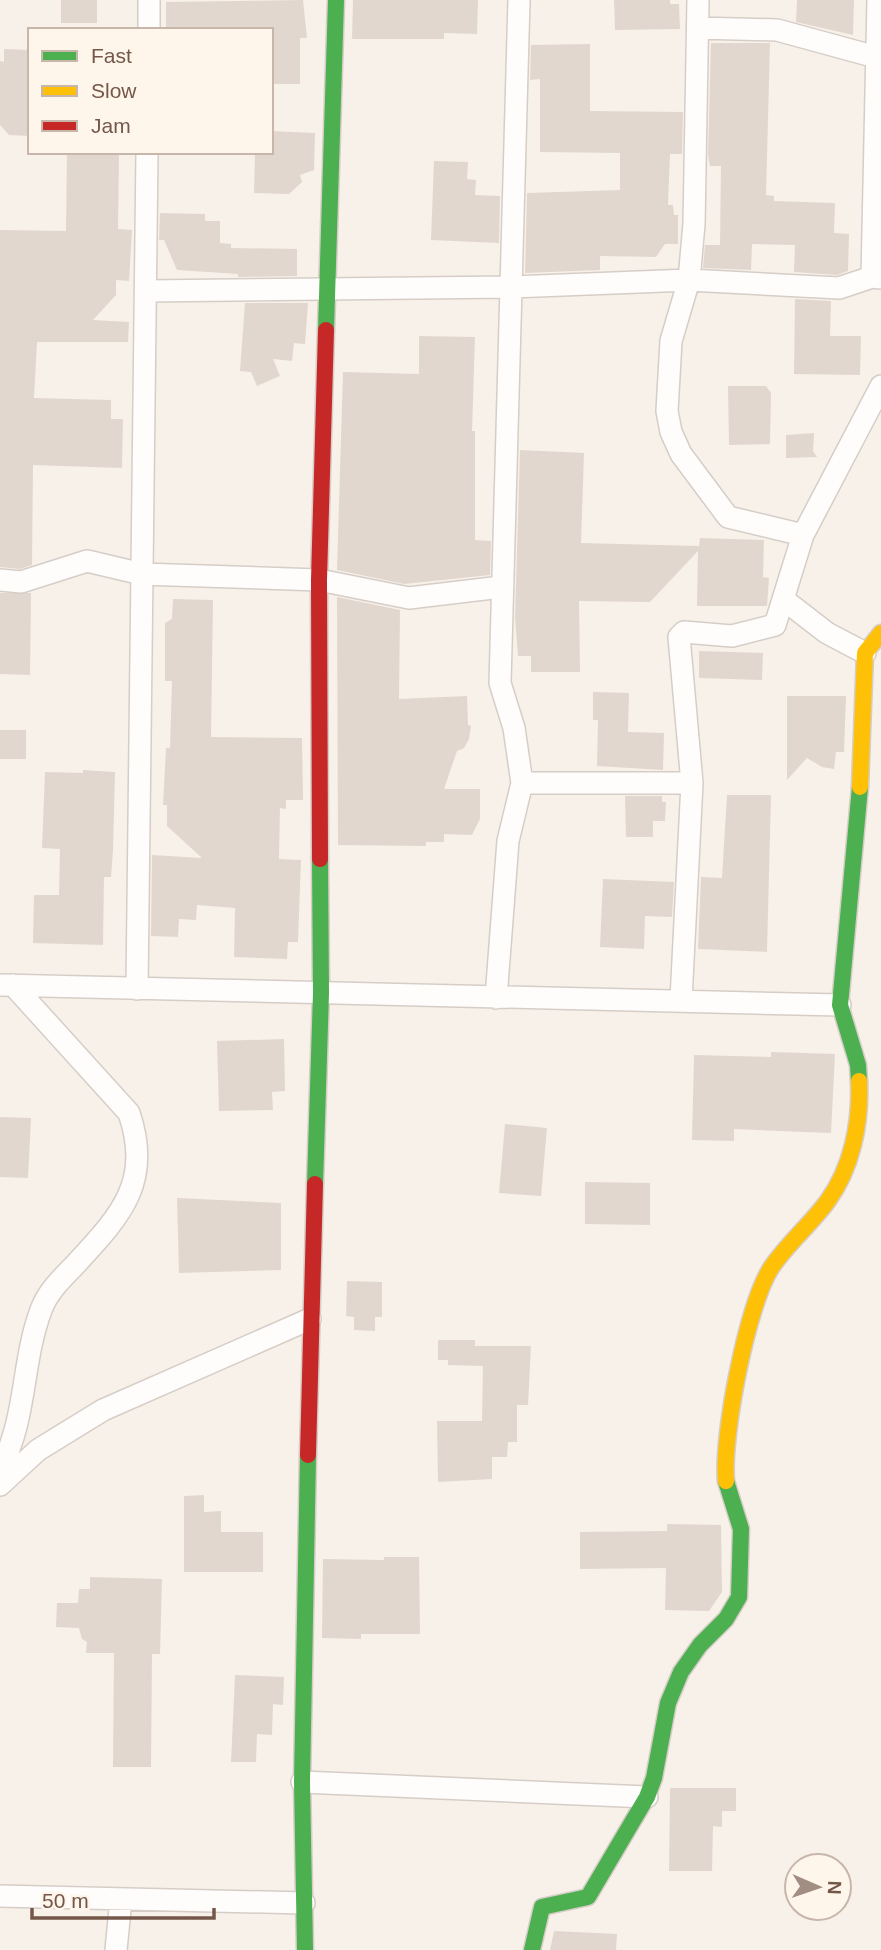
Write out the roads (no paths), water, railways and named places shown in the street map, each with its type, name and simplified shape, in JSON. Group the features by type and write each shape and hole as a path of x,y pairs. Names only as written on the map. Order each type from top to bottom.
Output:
{"street":[{"path":"149,0 149,28"},
{"path":"305,1950 302,1782 310,1320 321,993 319,580 336,0"},
{"path":"496,998 508,841 522,783 514,728 500,684 501,587 509,473 519,0"},
{"path":"698,0 694,224 690,280 674,330 668,365 667,411 671,432 681,454 728,517 803,535"},
{"path":"146,291 512,287 690,280 839,288 876,278 878,0"},
{"path":"698,28 777,30 876,57"},
{"path":"137,989 148,154"},
{"path":"681,1000 692,783 679,637 684,632 732,636 775,625 803,535 881,386"},
{"path":"0,580 21,582 87,561 142,574 319,580 410,598 501,587"},
{"path":"783,599 827,633 865,653"},
{"path":"532,1950 542,1908 589,1897 647,1797 654,1778 668,1703 681,1672 700,1645 726,1619 739,1597 741,1529 726,1480 725,1460 731,1408 756,1301 771,1268 828,1201 849,1160 860,1111 858,1065 840,1005 860,791 865,653 881,633"},
{"path":"522,783 692,783"},
{"path":"6,985 840,1005"},
{"path":"0,1470 13,1444 22,1411 41,1308 56,1285 126,1204 138,1160 138,1140 129,1113 6,985"},
{"path":"0,1485 38,1450 103,1410 310,1320"},
{"path":"302,1782 647,1797"},
{"path":"0,1896 304,1903"},
{"path":"116,1950 121,1899"}]}
